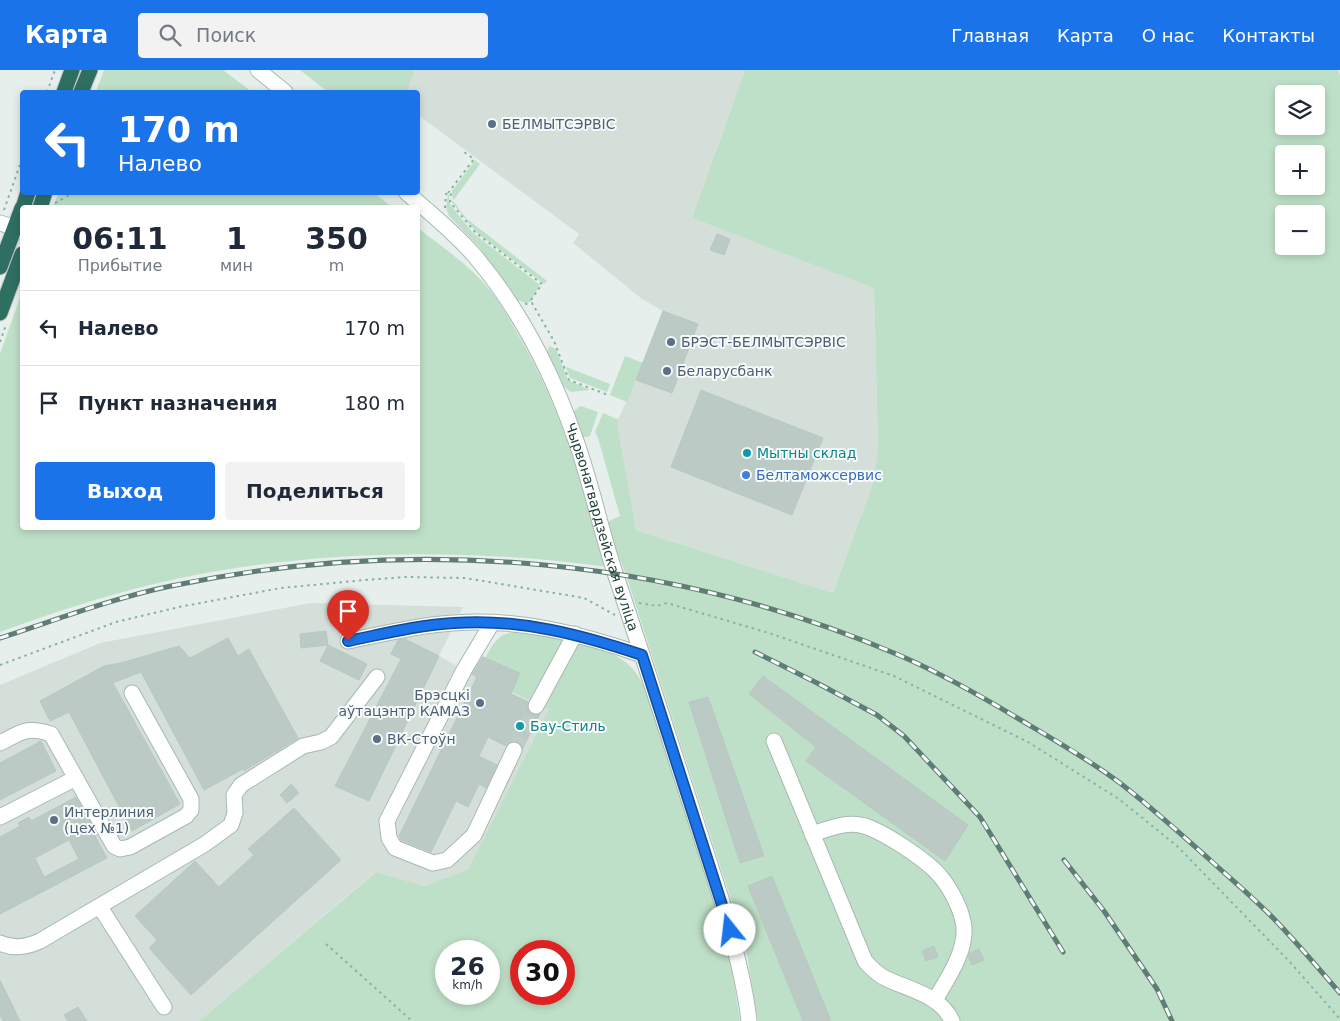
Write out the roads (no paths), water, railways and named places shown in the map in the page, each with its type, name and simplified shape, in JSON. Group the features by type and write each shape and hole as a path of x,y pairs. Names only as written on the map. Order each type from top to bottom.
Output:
{"highway":[{"path":"65,90 72,70"},
{"path":"82,90 90,70"},
{"path":"0,267 19,229"},
{"path":"0,311 20,259"}],"street":[{"path":"258,70 283,90"},
{"name":"Чырвонагвардзейская вуліца","path":"409,195 473,254 516,313 534,345 563,406 575,438 632,624 726,914 739,962 749,1021"},
{"path":"2,218 19,229"},
{"path":"348,641 402,629 455,623 492,623 550,629 575,634 642,655"},
{"path":"492,623 464,670 387,821 389,838 395,848 433,863 447,860 474,835 514,750"},
{"path":"536,706 575,634"},
{"path":"0,943 5,946 30,946 100,907 205,844 232,825 235,813 234,795 242,784 303,746 331,738 377,677"},
{"path":"0,743 26,730 37,730 51,734 114,846 120,849 130,847 186,816 191,810 191,799 132,693"},
{"path":"774,741 865,961 884,978 935,1000 946,1010 952,1021"},
{"path":"0,817 76,778"},
{"path":"812,834 846,824 872,828 884,834 929,866 946,884 962,918 964,928 959,955 935,1000"},
{"path":"100,907 164,1007"}],"tunnel":[{"path":"514,750 536,706"}],"railway":[{"path":"0,638 106,603 171,586 263,570 356,562 449,560 542,565 634,577 725,596 814,622 901,656 976,694 1083,757 1143,802 1252,897 1340,993"},
{"path":"755,652 877,715 904,736 980,817 1063,952"},
{"path":"1064,860 1104,911 1157,989 1172,1021"}],"place":[{"name":"БЕЛМЫТСЭРВІС","path":"492,124"},
{"name":"БРЭСТ-БЕЛМЫТСЭРВІС","path":"671,342"},
{"name":"Беларусбанк","path":"667,371"},
{"name":"Мытны склад","path":"747,453"},
{"name":"Белтаможсервис","path":"746,475"},
{"name":"Брэсцкі аўтацэнтр КАМАЗ","path":"480,703"},
{"name":"Бау-Стиль","path":"520,726"},
{"name":"ВК-Стоўн","path":"377,739"},
{"name":"Интерлиния (цех №1)","path":"54,820"}]}
